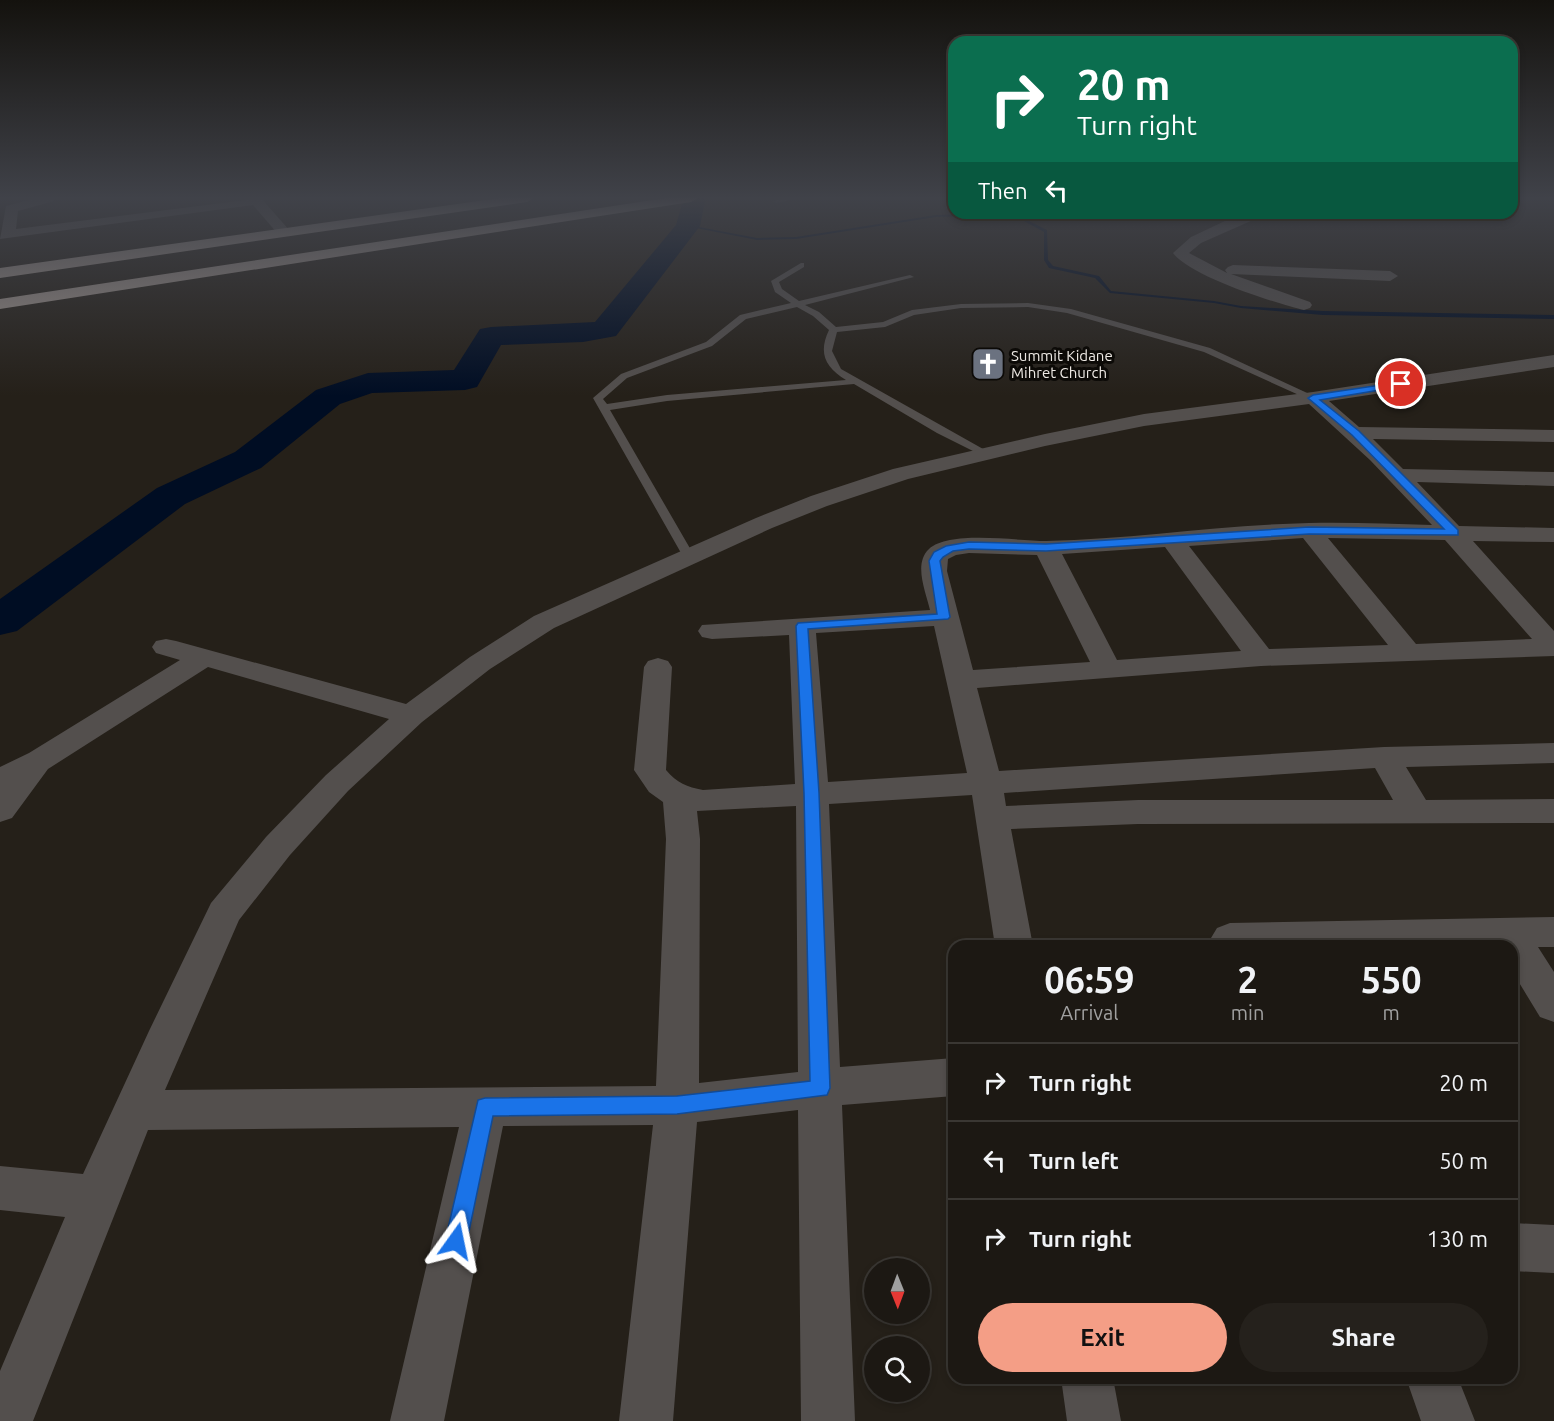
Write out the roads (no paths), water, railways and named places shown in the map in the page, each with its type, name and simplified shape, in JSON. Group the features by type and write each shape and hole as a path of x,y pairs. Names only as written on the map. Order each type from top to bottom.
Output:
{"highway":[{"path":"0,273 59,264"},
{"path":"0,304 260,264"}],"street":[{"path":"1197,264 1304,305"},
{"path":"1206,269 1390,276"},
{"path":"6,1421 96,1198 224,913 278,846 337,783 411,715 480,663 544,622 819,501 901,474 1144,420 1313,398 1554,361"},
{"path":"1313,398 1356,433 1454,532 1554,647"},
{"path":"1356,433 1554,436"},
{"path":"1397,475 1554,479"},
{"path":"1309,530 1408,652"},
{"path":"1013,940 986,783 934,571 934,561 938,554 950,548 969,546 1046,548 1309,530 1554,535"},
{"path":"1171,539 1261,658"},
{"path":"1046,548 1108,669"},
{"path":"712,631 944,617"},
{"path":"802,626 812,793 828,1421"},
{"path":"165,647 411,715"},
{"path":"961,680 1261,658 1554,647"},
{"path":"0,781 40,760 203,658"},
{"path":"658,667 650,770 658,785 679,797 703,801 1384,757 1554,753"},
{"path":"1384,757 1416,811"},
{"path":"0,810 40,760"},
{"path":"646,1421 677,1105 683,839 679,797"},
{"path":"992,818 1138,812 1554,811"},
{"path":"1231,940 1230,938 1554,932"},
{"path":"1509,934 1513,940"},
{"path":"1518,948 1554,1005"},
{"path":"134,1110 677,1105 820,1088 948,1077"},
{"path":"417,1421 485,1107"},
{"path":"0,1188 96,1198"},
{"path":"1518,1247 1554,1249"},
{"path":"1088,1384 1094,1421"},
{"path":"1434,1384 1448,1421"}],"lane":[{"path":"801,265 775,281 778,290 816,314 834,330 885,324 912,313 962,306 1028,305 1068,311 1207,350 1313,398"},
{"path":"689,557 598,398 624,376 709,344 743,317 910,277"},
{"path":"834,330 826,348 828,356 838,370 941,431 987,454"},
{"path":"604,408 647,399 825,387 858,381"}],"waterway":[{"path":"0,621 171,496 248,460 328,397 368,383 465,380 491,336 583,333 605,330 657,264"},
{"path":"1049,264 1051,267 1097,277 1110,292 1214,302 1241,307 1323,313 1554,317"}],"place":[{"name":"Summit Kidane Mihret Church","path":"988,364"}]}
